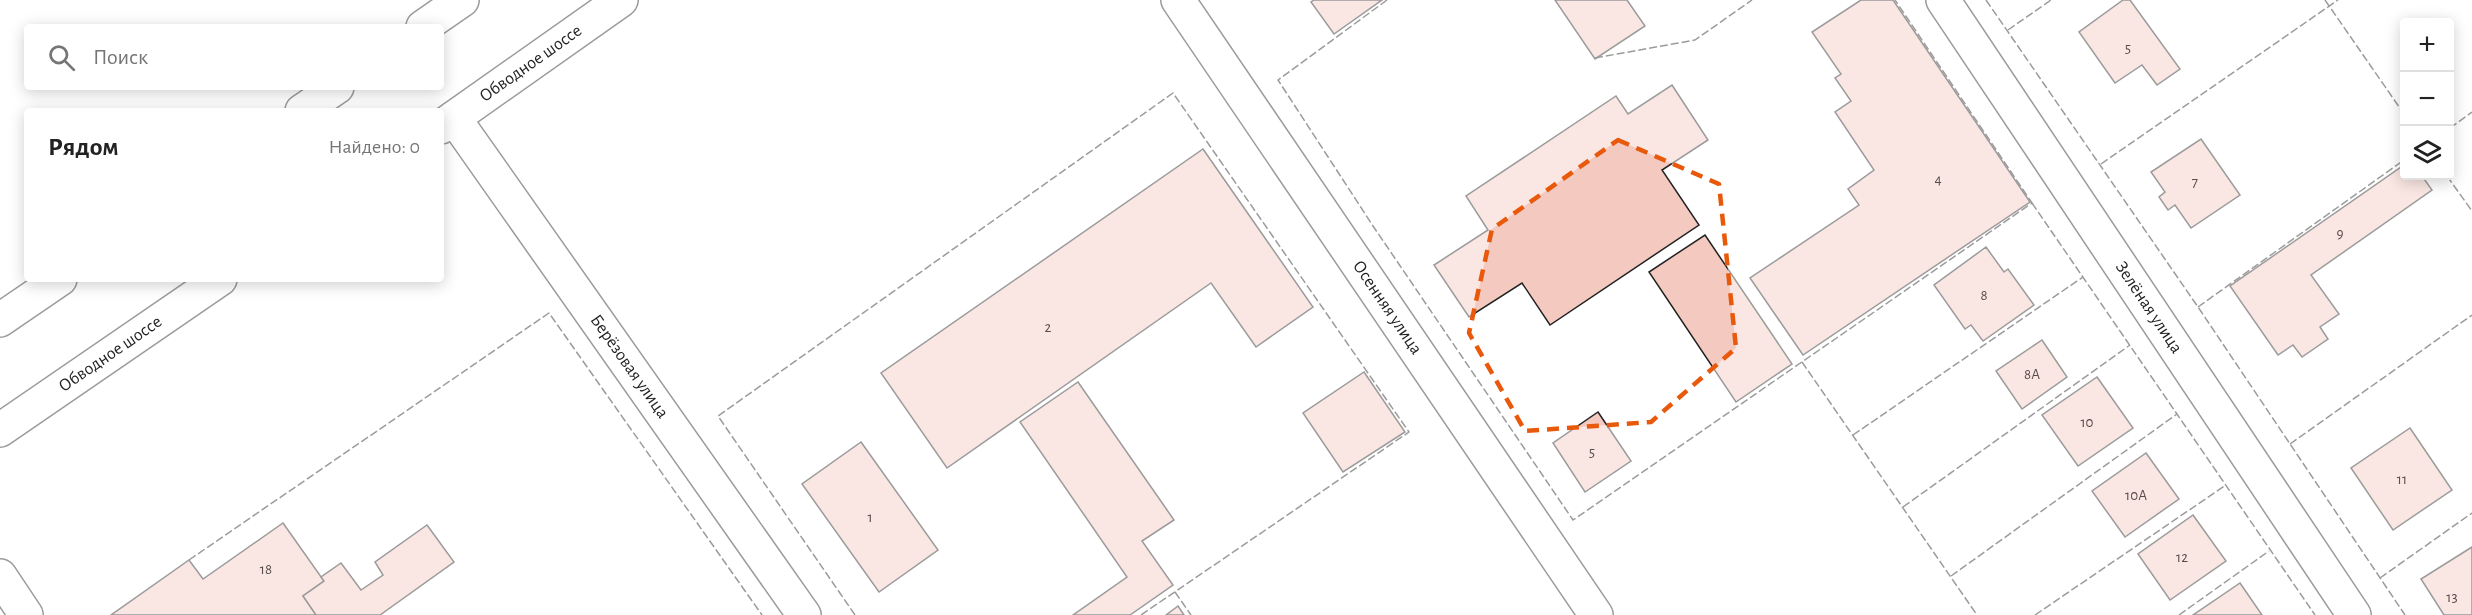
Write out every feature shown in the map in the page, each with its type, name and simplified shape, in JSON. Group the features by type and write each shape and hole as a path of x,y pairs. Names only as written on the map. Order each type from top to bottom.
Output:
{"street":[{"path":"427,24 462,0"},
{"name":"Обводное шоссе","path":"447,123 621,0"},
{"name":"Осенняя улица","path":"1178,0 1596,615"},
{"name":"Зелёная улица","path":"1943,0 2354,615"},
{"path":"306,108 333,90"},
{"name":"Берёзовая улица","path":"447,123 804,615"},
{"path":"0,320 56,282"},
{"name":"Обводное шоссе","path":"0,430 216,282"},
{"path":"0,576 27,615"}],"highlighted area":[{"path":"1618,140 1719,184 1736,348 1651,422 1525,431 1469,333 1492,229"}],"building":[{"path":"1314,0 1382,0 1334,34 1311,2"},
{"path":"1555,0 1627,0 1645,26 1595,59"},
{"path":"1861,0 1893,0 2030,202 1803,355 1750,278 1859,205 1848,189 1874,170 1835,112 1851,101 1835,78 1841,74 1812,32"},
{"path":"2123,0 2130,0 2180,69 2157,85 2142,65 2115,83 2079,32"},
{"path":"1672,85 1708,140 1662,170 1699,225 1550,325 1522,283 1469,317 1434,265 1488,230 1466,196 1616,96 1628,114"},
{"path":"2201,139 2240,195 2191,228 2175,205 2168,210 2159,197 2165,192 2151,172"},
{"path":"1203,149 1313,307 1256,347 1211,283 947,468 881,373"},
{"path":"2400,168 2400,180 2425,180 2432,190 2311,275 2339,314 2320,327 2328,339 2302,357 2293,345 2278,355 2230,286"},
{"path":"1705,235 1792,364 1736,402 1649,272"},
{"path":"1986,247 2004,272 2008,269 2034,305 1983,341 1971,325 1965,329 1934,285"},
{"path":"2042,340 2067,377 2022,409 1996,371"},
{"path":"1364,372 1405,432 1343,472 1303,413"},
{"path":"2097,377 2133,428 2078,466 2042,415"},
{"path":"1078,382 1174,520 1142,541 1173,585 1130,615 1073,615 1127,577 1020,422"},
{"path":"1598,412 1631,461 1585,492 1553,443"},
{"path":"2410,428 2452,490 2393,530 2351,468"},
{"path":"861,442 938,550 879,592 802,484"},
{"path":"2146,453 2179,499 2125,537 2092,491"},
{"path":"2193,515 2226,561 2170,600 2138,554"},
{"path":"283,523 324,581 303,596 316,615 111,615 189,560 203,579"},
{"path":"427,525 454,562 380,615 316,615 303,596 324,581 321,577 341,563 361,590 383,575 375,562"},
{"path":"2472,547 2472,615 2444,615 2421,579"},
{"path":"2240,583 2262,615 2193,615"},
{"path":"1178,606 1184,615 1166,615"}],"fence":[{"path":"1387,0 1278,80 1373,226 1573,520 2032,203 1895,0"},
{"path":"1595,58 1695,40 1752,0"},
{"path":"1986,0 2198,307 2405,615"},
{"path":"2008,30 2051,0"},
{"path":"2325,0 2400,108"},
{"path":"2101,164 2338,0"},
{"path":"855,615 718,416 1173,93 1409,432 1141,615"},
{"path":"2453,126 2472,112"},
{"path":"2198,307 2400,163"},
{"path":"2450,180 2472,211"},
{"path":"2032,203 2315,615"},
{"path":"1853,435 2083,277"},
{"path":"189,560 549,313 762,615"},
{"path":"2290,444 2472,315"},
{"path":"1903,507 2130,345"},
{"path":"1802,362 1977,615"},
{"path":"1951,576 2177,414"},
{"path":"2035,615 2226,485"},
{"path":"2380,578 2472,513"},
{"path":"2179,615 2269,551"},
{"path":"1175,592 1191,615"}]}
